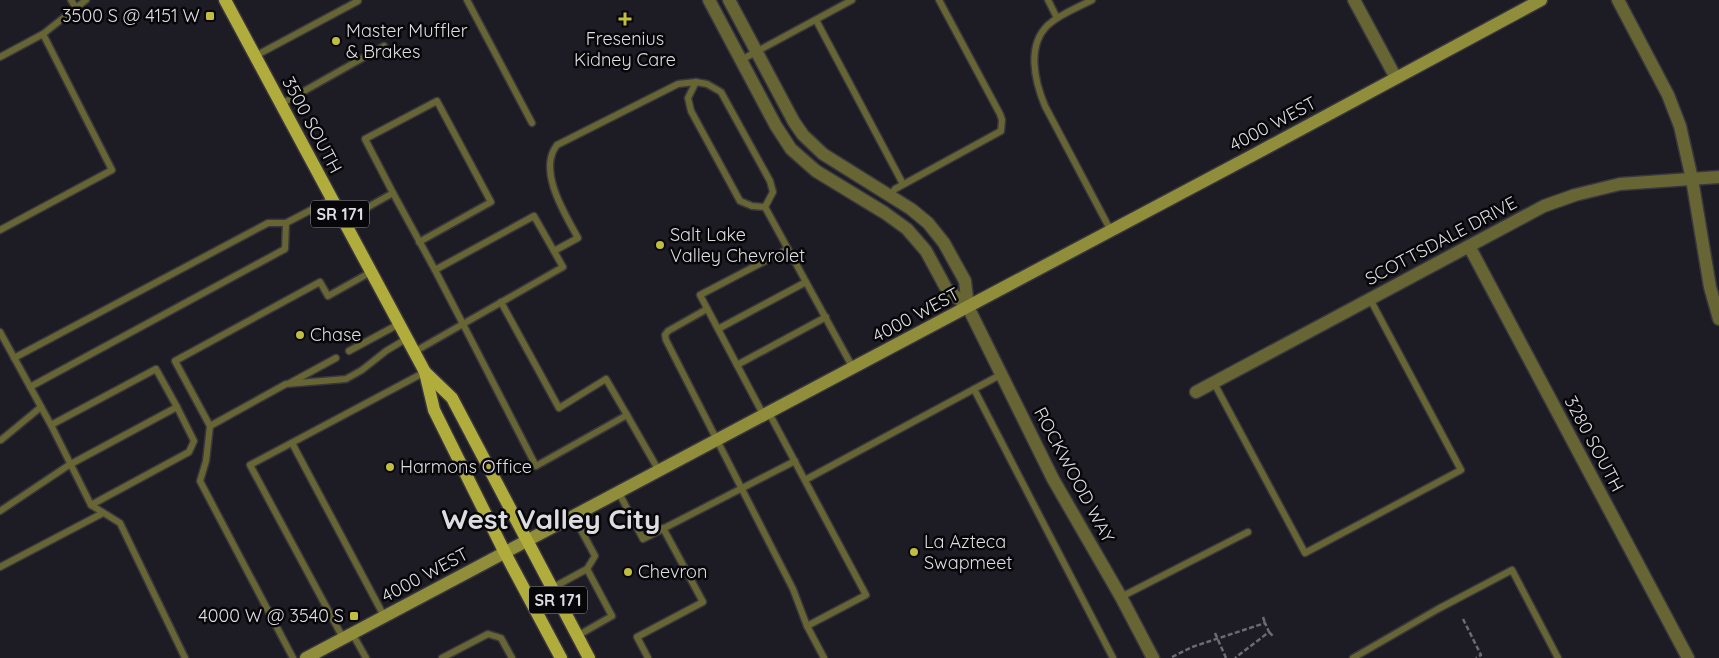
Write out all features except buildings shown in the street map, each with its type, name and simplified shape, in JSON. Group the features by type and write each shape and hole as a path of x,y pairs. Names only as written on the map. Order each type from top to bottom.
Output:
{"main road":[{"name":"3500 SOUTH","path":"225,0 414,352 424,372 434,410 505,553 561,658"},
{"name":"3500 SOUTH","path":"424,372 452,398 589,658"}],"street":[{"path":"709,0 776,126 791,149 816,171 885,213 907,229 926,251 946,288 968,307"},
{"path":"729,0 794,122 809,143 832,160 921,216 944,243 965,281 968,307"},
{"path":"1354,0 1396,78"},
{"name":"4000 WEST","path":"306,658 1111,231 1541,0"},
{"path":"1618,0 1668,95 1680,126 1692,179 1710,287 1719,319"},
{"name":"SCOTTSDALE DRIVE","path":"1196,392 1544,206 1575,194 1628,182 1719,177"},
{"name":"3280 SOUTH","path":"1469,246 1688,658"},
{"name":"ROCKWOOD WAY","path":"968,307 1053,479 1121,597 1153,658"}],"lane":[{"path":"71,0 76,8"},
{"path":"0,57 43,34 86,0"},
{"path":"467,0 532,123"},
{"path":"741,60 852,0"},
{"path":"890,196 895,189 903,184 1001,131 1002,120 1000,114 939,0"},
{"path":"1048,0 1057,18"},
{"path":"1092,0 1057,18 1047,26 1039,37 1035,48 1035,62 1039,92 1111,231"},
{"path":"255,56 358,1"},
{"path":"816,20 903,184"},
{"path":"0,230 112,170 43,34"},
{"path":"281,104 384,46"},
{"path":"554,251 578,238 555,195 549,164 551,152 557,145 678,84 696,82 707,84 721,92 770,181 773,192 766,207"},
{"path":"696,82 688,98 691,111 740,201 752,206 766,207"},
{"path":"419,242 491,202 437,101 365,139 536,466 627,415"},
{"path":"343,221 393,193"},
{"path":"14,358 268,223 286,223 332,200"},
{"path":"766,207 853,368"},
{"path":"414,352 563,267 534,216 435,270"},
{"path":"30,387 285,249 286,223"},
{"path":"788,248 700,295 737,365 795,461 866,595 807,626"},
{"path":"293,658 200,481 206,461 210,426 175,361 320,282 328,296 371,272"},
{"path":"718,329 806,282"},
{"path":"1214,383 1304,553 1461,470 1370,299"},
{"path":"501,302 559,408 606,379 659,471"},
{"path":"707,309 668,331 665,334 666,340 793,589 807,626 824,658"},
{"path":"737,365 826,317"},
{"path":"349,351 398,324"},
{"path":"0,332 51,425 69,465 91,505 120,523 185,658"},
{"path":"286,384 346,379 362,370 386,350 406,339"},
{"path":"210,426 336,358"},
{"path":"51,425 156,369 194,440 189,452 91,505"},
{"path":"366,658 347,636 250,464 424,372"},
{"path":"805,480 1002,374"},
{"path":"974,389 1113,658"},
{"path":"1,440 41,407"},
{"path":"0,512 69,465 177,407"},
{"path":"292,442 384,616"},
{"path":"619,493 643,538 795,461"},
{"path":"0,567 103,513"},
{"path":"552,588 588,569 595,556 574,516"},
{"path":"648,658 637,637 703,602 663,528"},
{"path":"1121,597 1248,532"},
{"path":"577,636 612,616 588,569"},
{"path":"1353,658 1438,608 1512,570 1558,658"},
{"path":"442,658 488,634 502,638 512,658"}],"path":[{"path":"1263,617 1269,632 1273,636"},
{"path":"1463,619 1481,655"},
{"path":"1172,657 1192,647 1265,623"},
{"path":"1235,658 1269,632"},
{"path":"1215,633 1226,658"},
{"path":"1476,658 1481,655 1485,656"}],"place":[{"name":"3500 S @ 4151 W","path":"210,16"},
{"name":"Fresenius Kidney Care","path":"625,19"},
{"name":"Master Muffler & Brakes","path":"336,41"},
{"name":"Salt Lake Valley Chevrolet","path":"660,245"},
{"name":"Chase","path":"300,335"},
{"name":"Harmons Office","path":"390,467"},
{"name":"La Azteca Swapmeet","path":"914,552"},
{"name":"Chevron","path":"628,572"},
{"name":"4000 W @ 3540 S","path":"354,616"}],"district":[{"name":"West Valley City","path":"551,519"}]}
